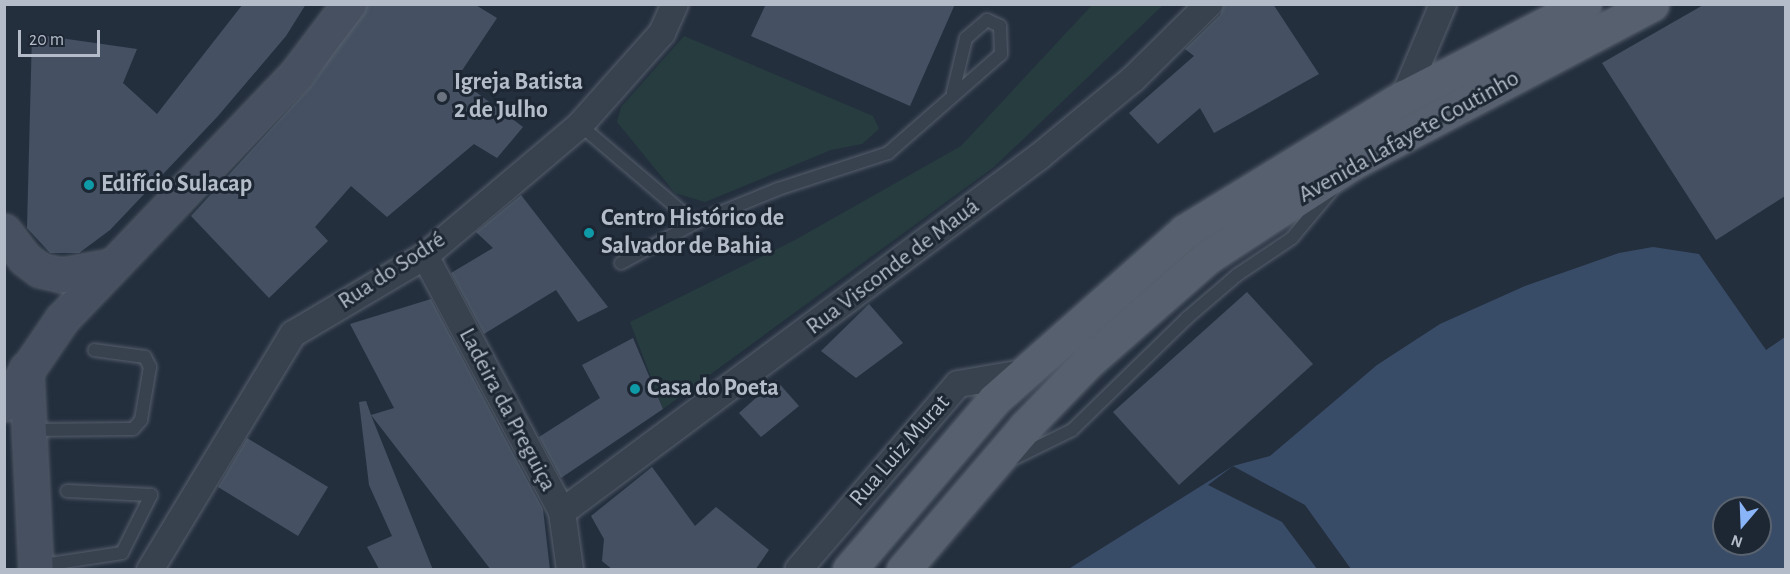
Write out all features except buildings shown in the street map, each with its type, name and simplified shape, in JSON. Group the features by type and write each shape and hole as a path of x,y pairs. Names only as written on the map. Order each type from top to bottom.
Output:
{"main road":[{"path":"36,568 14,411 26,369 62,319 110,266 296,74 349,4"},
{"name":"Avenida Lafayete Coutinho","path":"849,570 993,400 1185,231 1404,97 1584,4"},
{"name":"Avenida Lafayete Coutinho","path":"903,570 987,471 1089,361 1208,257 1354,162 1652,4"},
{"path":"4,231 24,258 40,270 61,275 110,266"}],"street":[{"name":"Rua do Sodré","path":"150,570 182,510 293,334 425,256 580,125 662,33 675,4"},
{"name":"Rua Visconde de Mauá","path":"562,512 1040,156 1133,79 1209,4"},
{"path":"1404,97 1443,4"},
{"name":"Ladeira da Preguiça","path":"425,256 562,512 570,570"},
{"name":"Rua Luiz Murat","path":"798,570 958,384 1024,373"}],"lane":[{"path":"621,262 695,223 778,189 888,153 953,92 1001,54 1000,26 987,20 966,38 953,92"},
{"path":"580,125 695,223"},
{"path":"14,411 133,429 141,420 150,367 145,357 94,350"},
{"path":"36,568 122,553 151,495 67,491"}],"green space":[{"path":"1093,4 1163,5 994,167 663,409 630,322 795,240 961,146"},
{"path":"684,36 873,116 879,129 862,144 831,150 705,202 675,193 617,122 621,107"}],"water":[{"path":"1653,247 1699,254 1766,350 1785,337 1785,569 1067,570 1233,466 1270,456 1377,365 1440,324 1525,286 1619,253"}],"pier":[{"path":"1233,466 1305,505 1351,569 1317,569 1282,522 1208,485"}],"place":[{"name":"Igreja Batista 2 de Julho","path":"442,97"},
{"name":"Edifício Sulacap","path":"89,185"},
{"name":"Centro Histórico de Salvador de Bahia","path":"589,233"},
{"name":"Casa do Poeta","path":"635,389"}]}
